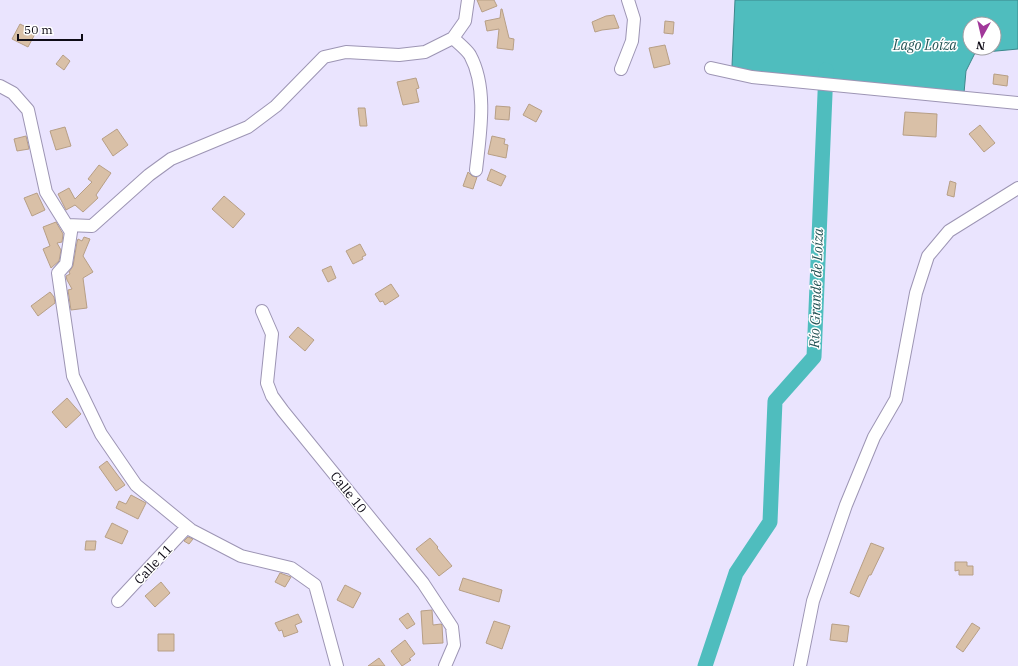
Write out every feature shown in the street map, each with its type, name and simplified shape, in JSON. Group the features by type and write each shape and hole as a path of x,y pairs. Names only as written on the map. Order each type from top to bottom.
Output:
{"street":[{"path":"67,225 92,226 149,175 171,159 248,127 276,106 324,57 346,52 399,55 425,52 453,38 465,21 468,0"},
{"path":"621,69 632,41 633,34 634,19 628,0"},
{"path":"453,38 470,55 479,80 482,121 476,170"},
{"path":"711,68 752,77 1018,103"},
{"path":"0,86 13,93 28,110 46,192 71,232 66,264 58,273 73,376 101,434 136,485 187,527 241,556 291,568 315,585 337,666"},
{"path":"800,666 813,601 846,505 874,437 896,399 916,293 928,256 949,231 1018,188"},
{"name":"Calle 10","path":"262,311 272,334 267,383 272,396 423,583 452,627 454,645 445,666"},
{"name":"Calle 11","path":"118,601 187,527"}],"water":[{"name":"Lago Loíza","path":"735,0 1018,0 1018,49 1002,50 1002,16 962,16 962,56 974,56 966,71 964,93 752,73 732,66"}],"building":[{"path":"477,0 494,0 497,6 482,12"},
{"path":"501,9 509,38 514,39 513,50 497,48 499,29 487,31 485,21 500,18"},
{"path":"614,15 619,28 595,32 592,22 606,16"},
{"path":"665,21 674,22 673,34 664,33"},
{"path":"20,24 36,32 28,47 12,39"},
{"path":"665,45 670,64 654,68 649,48"},
{"path":"63,55 70,61 64,70 56,64"},
{"path":"994,74 1008,76 1007,86 993,84"},
{"path":"416,78 419,88 416,89 419,102 403,105 397,82"},
{"path":"529,104 542,111 536,122 523,115"},
{"path":"496,106 510,107 509,120 495,119"},
{"path":"358,108 365,108 367,126 360,126"},
{"path":"905,112 937,114 936,137 903,135"},
{"path":"980,125 995,143 984,152 969,134"},
{"path":"65,127 71,146 56,150 50,131"},
{"path":"117,129 128,145 113,156 102,139"},
{"path":"26,136 29,149 17,151 14,139"},
{"path":"492,136 505,139 504,144 508,145 506,158 488,154"},
{"path":"99,165 111,173 96,195 98,198 83,212 75,205 66,210 58,194 69,188 75,199 92,182 88,179"},
{"path":"491,169 506,176 501,186 487,180"},
{"path":"468,172 472,176 477,177 473,189 463,186"},
{"path":"950,181 956,183 954,197 947,195"},
{"path":"37,193 45,210 32,216 24,198"},
{"path":"224,196 245,214 233,228 212,209"},
{"path":"56,222 63,234 62,242 57,243 61,250 59,261 51,268 43,249 50,246 43,227"},
{"path":"84,237 90,239 83,256 93,272 83,278 87,308 71,310 68,290 72,289 66,276 70,274 69,272 73,266 78,239 82,241"},
{"path":"360,244 366,255 362,257 363,259 353,264 346,251"},
{"path":"331,266 336,278 328,282 322,270"},
{"path":"391,284 399,296 385,305 383,301 380,302 375,294"},
{"path":"50,292 54,297 55,303 38,316 31,306"},
{"path":"298,327 314,340 305,351 289,337"},
{"path":"67,398 81,414 66,428 52,412"},
{"path":"107,461 125,485 116,491 99,467"},
{"path":"131,495 146,503 138,519 116,508 119,501 126,504"},
{"path":"112,523 128,531 122,544 105,537"},
{"path":"188,537 193,539 189,544 184,541"},
{"path":"430,538 452,566 439,576 416,549"},
{"path":"86,541 96,541 95,550 85,550"},
{"path":"871,543 884,548 859,597 850,593"},
{"path":"955,562 967,562 967,566 973,566 973,575 959,575 959,570 955,571"},
{"path":"280,573 291,577 285,587 275,582"},
{"path":"463,578 502,590 499,602 459,590"},
{"path":"161,582 170,593 155,607 145,596"},
{"path":"345,585 361,593 353,608 337,600"},
{"path":"432,610 433,625 442,625 443,643 423,644 421,611"},
{"path":"408,613 415,624 407,629 399,619"},
{"path":"298,614 302,622 295,625 298,632 284,637 282,630 279,631 275,623"},
{"path":"494,621 510,626 502,649 486,643"},
{"path":"972,623 980,628 963,652 956,647"},
{"path":"832,624 849,626 847,642 830,640"},
{"path":"158,634 174,634 174,651 158,651"},
{"path":"405,640 415,654 409,659 411,660 402,666 391,651"},
{"path":"379,658 385,666 368,666"}],"waterway":[{"name":"Río Grande de Loíza","path":"705,666 736,573 770,522 775,401 814,357 826,70"}]}
